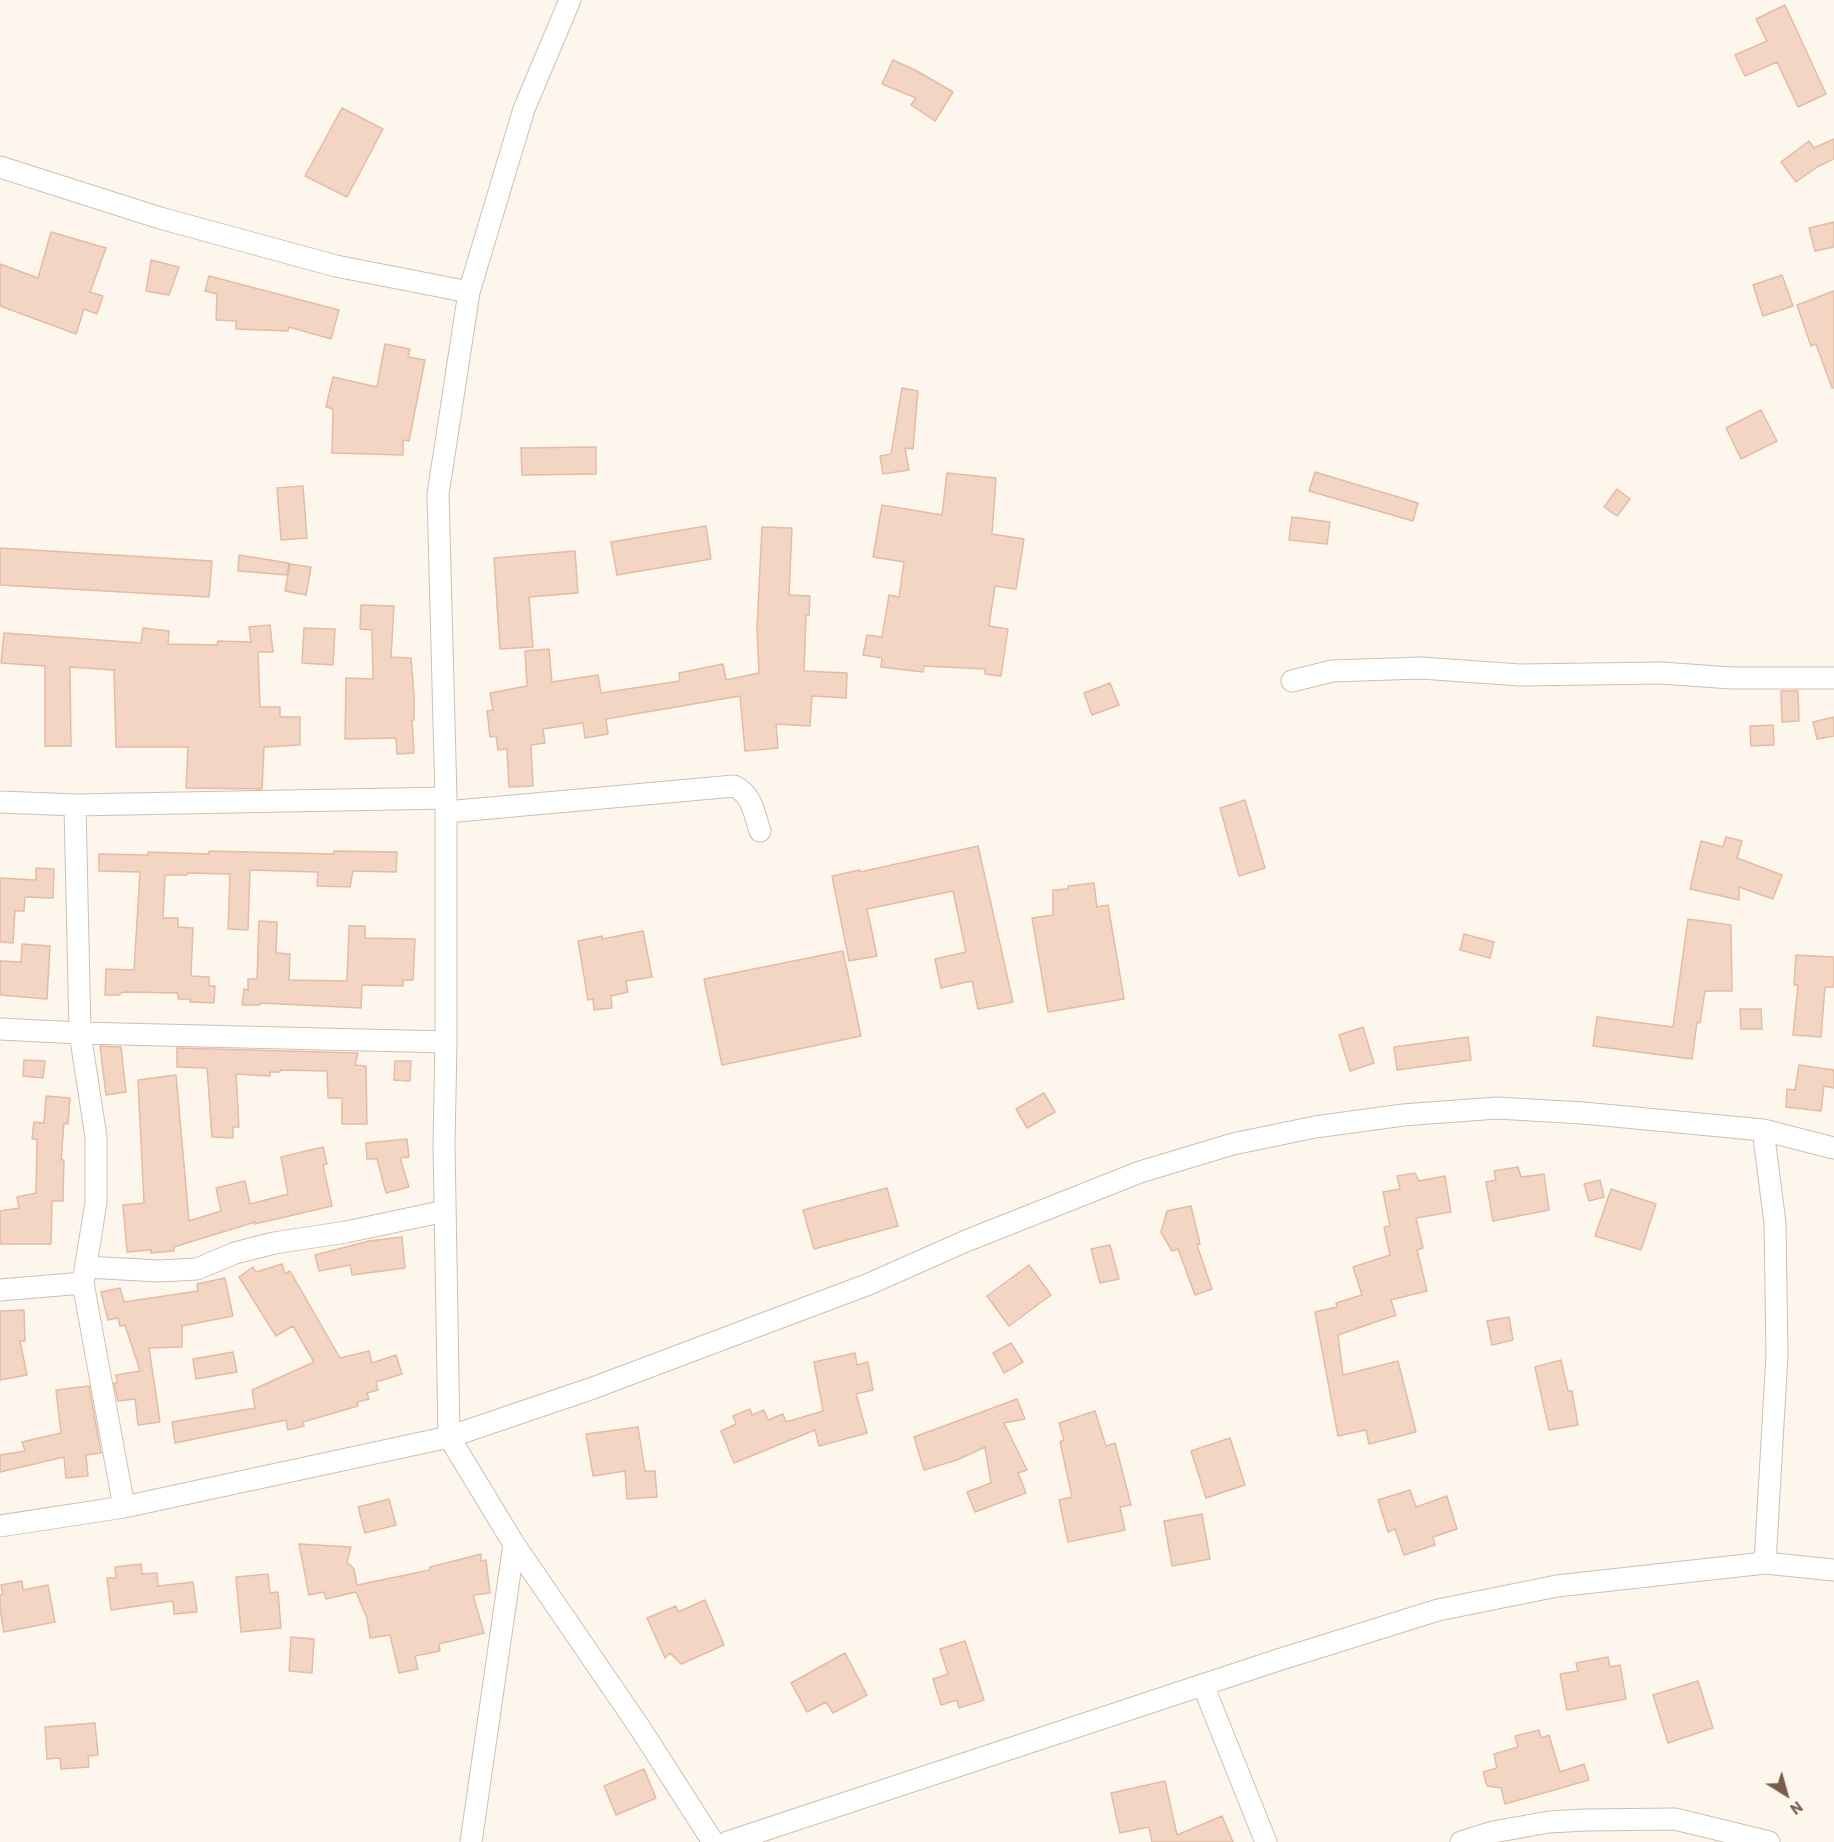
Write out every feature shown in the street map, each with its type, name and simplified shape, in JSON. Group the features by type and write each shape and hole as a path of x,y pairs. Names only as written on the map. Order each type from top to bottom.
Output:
{"street":[{"path":"570,0 524,109 469,292 438,494 446,805 445,1211 449,1437 514,1544 640,1728 713,1842"},
{"path":"0,167 160,219 325,263 469,292"},
{"path":"1292,681 1332,671 1421,668 1520,675 1661,674 1732,678 1834,678"},
{"path":"0,802 75,806 446,805 734,786 742,790 749,798 760,831"},
{"path":"75,806 80,1033 96,1137 96,1202 84,1275 124,1507"},
{"path":"0,1029 446,1042"},
{"path":"0,1526 124,1507 449,1437 593,1388 858,1289 966,1241 1140,1172 1233,1144 1315,1126 1403,1115 1497,1108 1583,1113 1763,1130 1834,1148"},
{"path":"1763,1130 1775,1223 1777,1354 1765,1563"},
{"path":"0,1290 84,1275 198,1269 235,1253 274,1243 346,1232 445,1211"},
{"path":"471,1842 514,1544"},
{"path":"728,1842 1438,1610 1557,1586 1765,1563 1834,1570"},
{"path":"1203,1685 1266,1842"},
{"path":"1461,1842 1493,1832 1549,1822 1653,1819 1675,1819 1769,1842"}],"building":[{"path":"1785,5 1826,94 1798,107 1777,62 1745,76 1735,55 1767,41 1756,19"},
{"path":"893,60 953,92 935,121 911,105 916,98 882,84"},
{"path":"342,108 383,129 347,197 305,176"},
{"path":"1834,139 1834,159 1817,167 1796,182 1781,162 1809,141 1814,148"},
{"path":"1834,222 1834,247 1815,251 1809,228"},
{"path":"51,232 106,248 90,292 103,296 97,314 84,309 76,334 0,306 0,264 38,278"},
{"path":"151,260 179,267 169,295 146,291"},
{"path":"1782,275 1793,306 1763,316 1753,285"},
{"path":"209,276 339,310 331,339 289,327 288,331 236,329 236,321 216,320 217,294 205,291"},
{"path":"1834,291 1834,388 1832,388 1816,344 1811,346 1797,305"},
{"path":"385,344 410,349 408,357 425,360 409,441 403,440 403,455 332,453 333,409 326,407 333,377 377,387"},
{"path":"902,388 918,391 913,449 905,448 909,470 883,474 880,456 891,454"},
{"path":"1761,410 1777,441 1741,459 1726,428"},
{"path":"596,447 596,474 522,475 521,448"},
{"path":"1315,472 1418,503 1413,521 1309,491"},
{"path":"947,473 996,478 992,534 1024,539 1016,589 995,586 989,626 1008,629 1001,676 985,674 985,669 924,666 923,672 881,667 882,658 863,655 867,635 882,637 889,595 899,597 904,562 873,557 882,505 942,515"},
{"path":"303,486 307,538 281,540 277,488"},
{"path":"1617,489 1630,499 1617,516 1604,507"},
{"path":"1292,517 1330,522 1327,544 1289,540"},
{"path":"706,526 711,559 617,575 611,542"},
{"path":"762,527 792,528 789,595 810,596 809,615 806,615 804,671 847,673 846,698 812,696 810,726 776,724 778,748 745,751 740,696 606,719 608,734 585,738 583,723 543,729 545,743 531,745 533,786 509,787 507,749 498,750 496,736 490,737 487,711 493,710 490,693 527,686 525,651 549,649 552,682 598,675 601,693 680,681 679,673 723,664 726,680 759,673 757,629"},
{"path":"0,548 212,561 209,597 0,585"},
{"path":"575,551 578,593 529,597 533,647 500,649 494,558"},
{"path":"239,555 289,563 287,575 238,571"},
{"path":"290,564 311,567 306,595 285,591"},
{"path":"361,605 394,606 391,657 411,658 414,753 397,754 396,738 345,739 346,678 373,679 372,630 360,629"},
{"path":"270,625 273,652 258,652 260,707 280,707 280,717 300,717 300,745 264,747 262,789 186,788 188,747 116,747 114,670 70,667 71,746 45,746 45,666 1,663 4,633 141,643 143,628 169,631 168,644 217,645 218,641 251,642 249,627"},
{"path":"304,628 335,629 333,665 302,663"},
{"path":"1110,683 1119,705 1092,715 1084,693"},
{"path":"1781,691 1798,691 1799,721 1782,722"},
{"path":"1834,717 1834,736 1817,739 1813,722"},
{"path":"1773,725 1774,745 1751,746 1750,726"},
{"path":"1245,800 1265,868 1239,876 1220,808"},
{"path":"1726,837 1742,841 1737,858 1782,875 1773,899 1739,887 1739,900 1690,889 1701,841 1723,847"},
{"path":"978,846 1013,1002 978,1009 972,981 941,988 935,959 966,952 953,891 867,909 877,956 849,961 832,876"},
{"path":"209,851 334,854 334,851 397,852 396,872 353,871 350,887 317,886 318,872 250,870 248,930 228,929 230,874 165,875 163,918 178,918 178,927 193,928 191,976 209,977 209,986 215,986 214,1003 178,999 178,993 126,992 120,995 105,995 106,969 134,970 140,872 99,871 99,854 148,855 148,852 209,854"},
{"path":"36,868 54,869 53,898 25,897 24,911 15,911 13,943 0,942 0,878 36,880"},
{"path":"1094,883 1097,907 1108,905 1124,999 1048,1012 1032,918 1053,915 1053,890"},
{"path":"1688,919 1731,925 1732,991 1705,991 1700,1023 1697,1022 1692,1059 1593,1046 1597,1017 1673,1027"},
{"path":"259,921 277,922 276,953 290,954 289,980 347,981 349,926 365,926 365,938 415,939 413,980 403,980 403,986 362,985 361,1008 260,1003 260,1005 242,1005 244,989 248,990 248,979 257,979"},
{"path":"643,931 652,977 626,981 628,992 611,996 612,1008 594,1010 593,999 588,1000 578,941"},
{"path":"1464,934 1494,942 1490,958 1460,950"},
{"path":"22,944 50,946 47,999 0,995 0,961 21,962"},
{"path":"843,951 861,1036 722,1065 704,979"},
{"path":"1796,955 1834,957 1834,987 1825,987 1821,1037 1793,1035 1798,985 1794,985"},
{"path":"1740,1009 1761,1009 1762,1029 1741,1029"},
{"path":"1363,1027 1374,1063 1350,1071 1339,1035"},
{"path":"1468,1037 1471,1060 1397,1070 1394,1047"},
{"path":"100,1046 121,1047 126,1092 106,1095"},
{"path":"177,1048 358,1053 355,1065 366,1066 367,1124 342,1124 342,1098 328,1098 327,1071 280,1070 280,1072 270,1072 270,1076 236,1074 239,1127 233,1127 233,1138 212,1137 207,1068 177,1067"},
{"path":"24,1060 45,1061 43,1078 23,1076"},
{"path":"395,1061 411,1061 410,1081 394,1080"},
{"path":"1799,1065 1834,1070 1834,1088 1824,1086 1821,1111 1786,1107 1787,1089 1795,1090"},
{"path":"176,1075 189,1221 221,1211 216,1188 245,1181 250,1204 288,1194 281,1157 323,1147 327,1164 323,1165 332,1206 255,1224 255,1222 174,1247 174,1251 127,1252 123,1205 144,1203 138,1080"},
{"path":"1044,1093 1055,1112 1027,1128 1016,1109"},
{"path":"46,1096 70,1098 68,1124 64,1123 61,1160 64,1160 63,1201 52,1201 51,1244 0,1244 0,1211 19,1208 17,1197 36,1193 37,1139 32,1139 34,1122 44,1123"},
{"path":"407,1139 409,1157 400,1158 409,1187 386,1193 377,1159 367,1159 366,1143"},
{"path":"1518,1167 1521,1177 1544,1174 1549,1210 1493,1221 1486,1182 1496,1180 1494,1171"},
{"path":"1415,1173 1419,1181 1445,1176 1451,1212 1416,1218 1423,1248 1417,1250 1427,1291 1391,1300 1396,1315 1338,1335 1343,1375 1398,1361 1416,1432 1369,1444 1366,1430 1338,1436 1315,1312 1337,1307 1336,1303 1362,1295 1353,1267 1390,1255 1384,1227 1390,1226 1383,1192 1400,1189 1397,1176"},
{"path":"1600,1180 1604,1197 1589,1201 1584,1184"},
{"path":"887,1188 898,1226 814,1249 803,1210"},
{"path":"1611,1189 1656,1204 1641,1250 1595,1236"},
{"path":"1191,1206 1200,1244 1197,1245 1212,1289 1195,1295 1178,1249 1172,1251 1161,1232 1167,1211"},
{"path":"402,1237 405,1268 352,1275 350,1265 319,1271 315,1255 369,1241"},
{"path":"1110,1245 1119,1279 1100,1283 1091,1249"},
{"path":"282,1264 285,1274 290,1271 340,1358 369,1351 372,1363 396,1355 402,1374 376,1382 378,1390 367,1393 369,1399 357,1402 358,1406 303,1422 304,1426 288,1430 286,1420 175,1443 172,1422 255,1408 252,1390 314,1362 293,1326 276,1336 239,1277 253,1267 256,1272"},
{"path":"1029,1265 1051,1295 1009,1326 987,1296"},
{"path":"225,1278 233,1316 182,1326 182,1347 149,1348 160,1422 138,1425 135,1399 118,1401 114,1383 117,1383 116,1375 140,1371 125,1325 120,1326 118,1318 108,1320 101,1292 120,1288 124,1302 198,1291 197,1284"},
{"path":"24,1310 25,1341 20,1341 27,1375 0,1380 0,1311"},
{"path":"1509,1317 1513,1340 1492,1345 1487,1321"},
{"path":"1011,1343 1023,1362 1004,1373 993,1353"},
{"path":"233,1352 237,1372 196,1379 193,1359"},
{"path":"855,1353 857,1365 868,1362 873,1390 856,1394 867,1433 819,1446 815,1430 734,1463 721,1431 736,1424 733,1416 750,1409 752,1415 764,1410 768,1420 783,1414 786,1422 823,1411 814,1362"},
{"path":"1561,1360 1568,1391 1572,1391 1578,1425 1549,1430 1535,1367"},
{"path":"89,1386 101,1453 86,1455 88,1476 66,1478 64,1457 0,1472 0,1455 25,1451 22,1442 61,1433 56,1390"},
{"path":"1017,1399 1025,1419 1004,1423 1027,1470 1018,1473 1026,1493 975,1512 967,1492 991,1483 985,1447 957,1460 924,1470 914,1437"},
{"path":"1095,1411 1106,1446 1115,1443 1131,1505 1120,1507 1125,1530 1068,1542 1059,1500 1072,1497 1060,1442 1064,1440 1059,1423"},
{"path":"638,1427 645,1471 655,1471 657,1497 627,1499 625,1471 593,1476 586,1434"},
{"path":"1230,1438 1245,1485 1206,1498 1191,1451"},
{"path":"1410,1490 1416,1507 1447,1496 1457,1529 1433,1537 1435,1545 1404,1555 1395,1529 1388,1532 1378,1500"},
{"path":"389,1499 396,1525 365,1533 358,1507"},
{"path":"1202,1514 1210,1559 1172,1566 1164,1521"},
{"path":"299,1544 351,1547 347,1562 354,1569 357,1585 430,1570 430,1567 481,1554 481,1561 486,1560 490,1593 473,1595 484,1633 439,1644 440,1651 415,1656 418,1669 399,1673 390,1635 370,1638 367,1618 356,1592 326,1599 324,1592 309,1595"},
{"path":"141,1564 142,1574 157,1573 158,1586 193,1582 197,1612 174,1614 173,1601 111,1610 107,1578 116,1578 115,1567"},
{"path":"268,1574 270,1593 278,1592 281,1628 241,1632 236,1577"},
{"path":"22,1581 23,1590 48,1585 55,1622 4,1632 0,1609 0,1595 3,1594 1,1585"},
{"path":"705,1600 724,1645 681,1664 670,1653 665,1658 647,1618 676,1606 678,1612"},
{"path":"291,1637 314,1639 312,1673 289,1671"},
{"path":"965,1641 984,1700 959,1708 957,1700 941,1705 933,1679 948,1674 940,1649"},
{"path":"845,1653 867,1695 833,1713 826,1702 807,1712 791,1683"},
{"path":"1608,1657 1610,1667 1620,1665 1626,1699 1567,1710 1560,1674 1578,1671 1576,1663"},
{"path":"1698,1681 1713,1728 1668,1743 1653,1695"},
{"path":"95,1723 98,1755 88,1756 89,1767 61,1769 60,1758 47,1759 45,1727"},
{"path":"1539,1730 1541,1738 1549,1735 1560,1772 1584,1764 1589,1780 1505,1804 1501,1788 1487,1786 1483,1772 1497,1768 1494,1754 1518,1747 1515,1736"},
{"path":"644,1769 656,1798 616,1815 604,1786"},
{"path":"1165,1781 1177,1835 1222,1816 1233,1842 1152,1842 1149,1827 1120,1833 1111,1793"}]}
